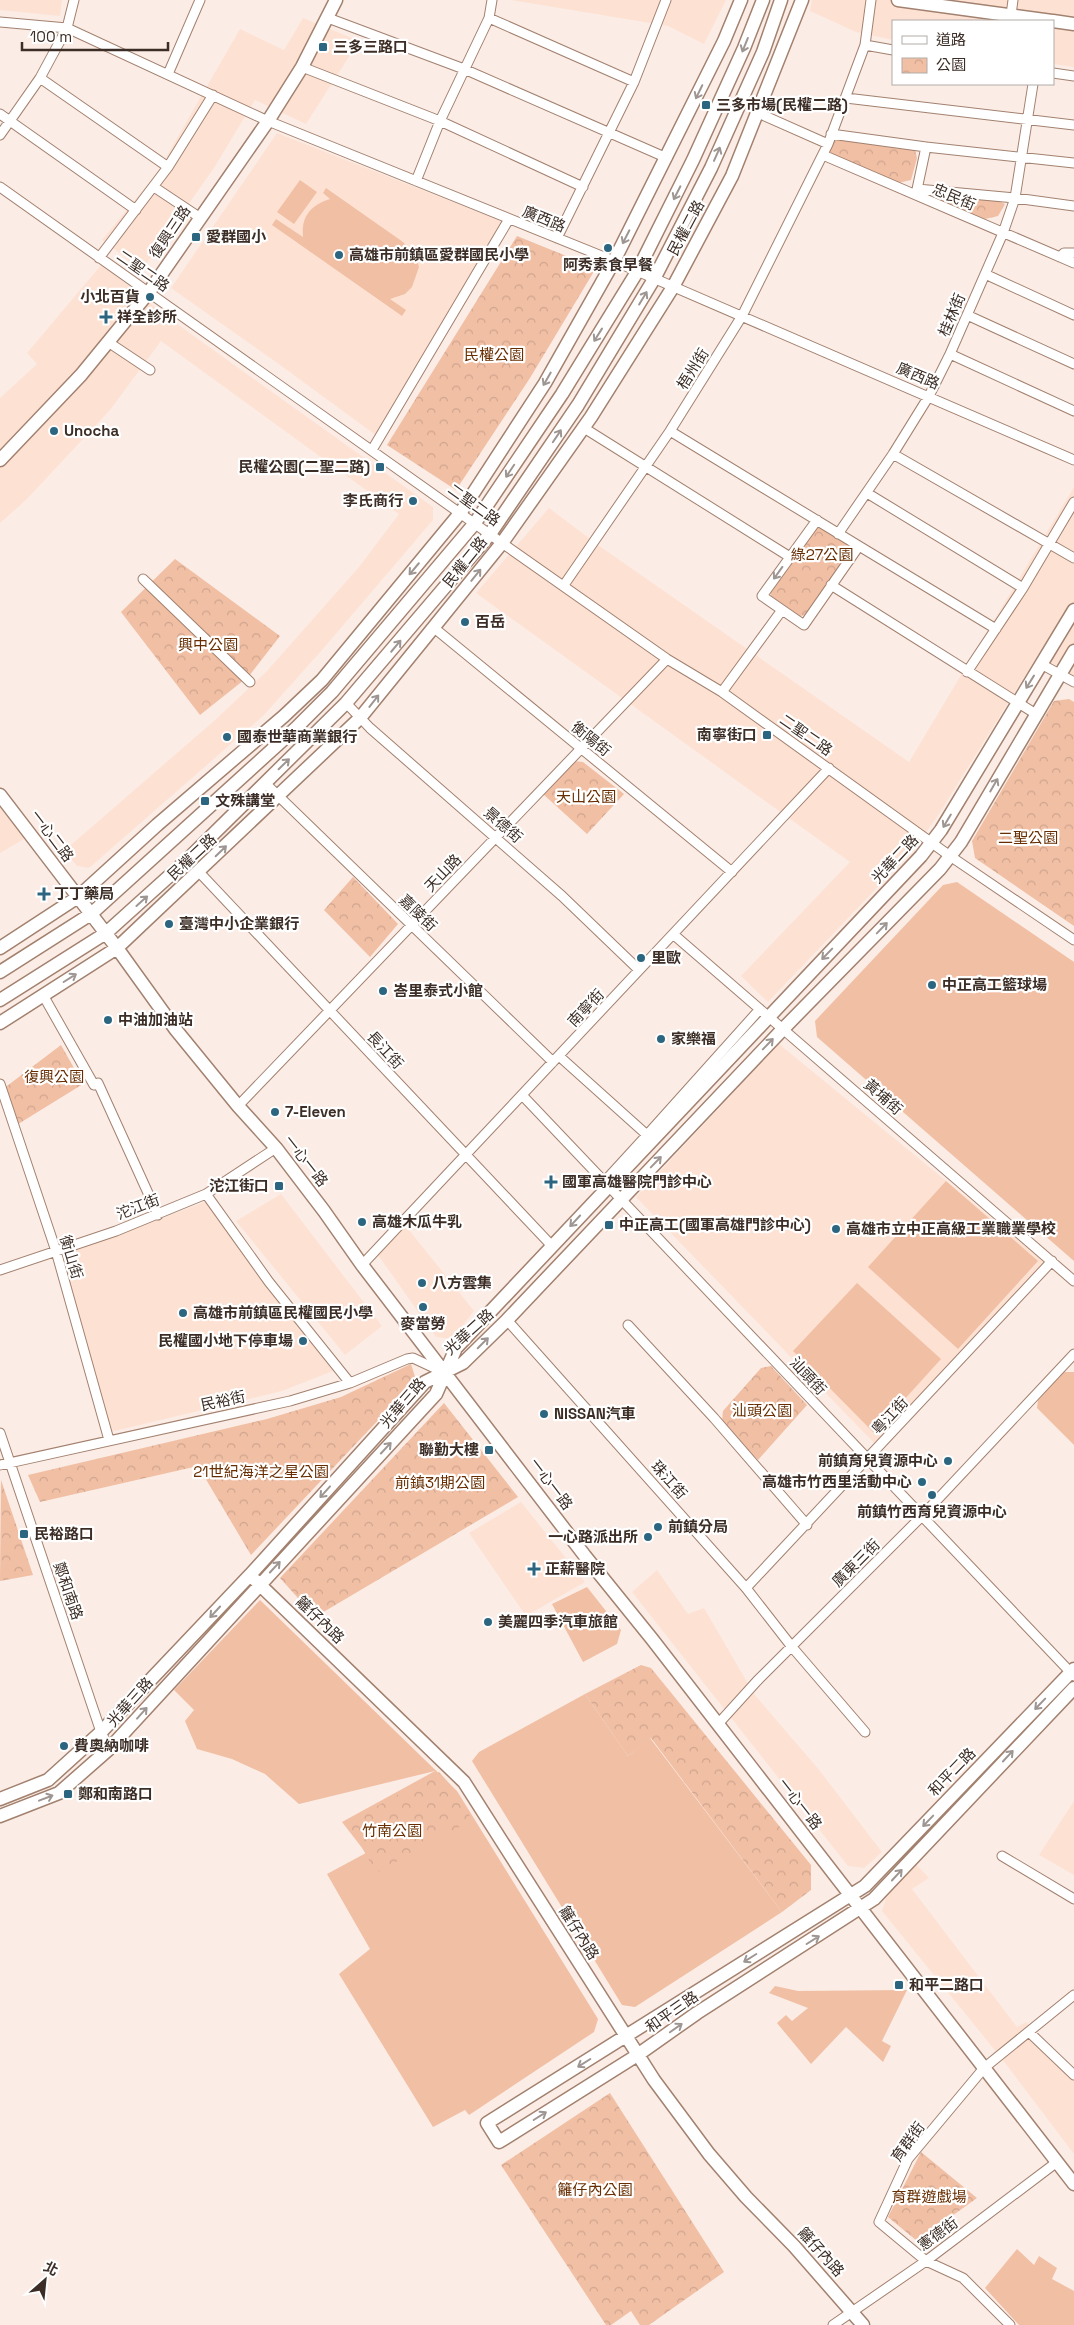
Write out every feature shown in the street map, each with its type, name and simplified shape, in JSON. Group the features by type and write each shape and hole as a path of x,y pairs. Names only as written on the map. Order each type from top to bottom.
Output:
{"street":[{"path":"0,135 40,78 67,28 74,0"},
{"path":"168,74 200,0"},
{"name":"復興三路","path":"0,460 81,375 149,292 199,217 268,121 302,67 336,0"},
{"path":"416,181 440,121 489,18 492,0"},
{"path":"558,238 634,82 666,0"},
{"path":"0,948 78,897 157,825 284,716 322,680 461,512 545,383 614,261 724,41 741,0"},
{"name":"民權二路","path":"0,972 91,914 288,734 332,692 475,523 562,394 637,272 693,160 744,48 763,0"},
{"name":"民權二路","path":"0,1000 106,933 186,860 346,703 490,534 578,405 654,279 711,168 762,52 781,0"},
{"name":"民權二路","path":"0,1024 118,948 279,796 360,718 502,543 584,428 673,287 732,176 802,0"},
{"name":"梧州街","path":"564,585 670,431 742,316 828,144 865,45 871,0"},
{"path":"898,0 1041,20"},
{"path":"1011,15 1013,0"},
{"path":"328,18 464,69 667,158"},
{"path":"489,18 634,82"},
{"name":"廣西路","path":"0,22 67,28 268,121 614,261 1074,460"},
{"path":"1054,22 1074,24"},
{"path":"865,45 892,50"},
{"path":"302,67 440,121 583,187"},
{"path":"1054,73 1074,76"},
{"path":"40,78 168,167"},
{"name":"桂林街","path":"838,534 894,454 929,396 950,354 1003,233 1015,198 1033,85"},
{"path":"99,258 168,167 213,95"},
{"path":"846,98 1074,125"},
{"path":"758,113 828,144"},
{"path":"0,114 136,210"},
{"path":"832,134 926,148 1022,156 1074,163"},
{"path":"926,148 916,193 1015,198 1074,206"},
{"name":"忠民街","path":"823,155 916,193 1074,263"},
{"name":"二聖二路","path":"0,187 667,659 722,692 950,856 1074,940"},
{"path":"154,187 199,217"},
{"path":"372,450 509,220"},
{"path":"1060,257 1064,253 1074,253"},
{"path":"985,274 1074,315"},
{"path":"967,315 1074,364"},
{"path":"108,342 150,370"},
{"path":"950,354 1074,411"},
{"path":"584,428 790,557"},
{"path":"670,431 996,629"},
{"path":"894,454 1074,558"},
{"path":"867,493 1023,588"},
{"path":"967,672 1023,588 1074,502"},
{"path":"818,520 762,596 804,625 859,546"},
{"path":"143,579 250,682"},
{"path":"832,585 1036,714"},
{"path":"722,692 782,610"},
{"name":"光華二路","path":"446,1373 456,1348 552,1246 606,1184 694,1095 764,1013 932,842 1074,610"},
{"name":"衡陽街","path":"433,627 732,872"},
{"name":"光華二路","path":"446,1373 463,1363 507,1320 950,856 1074,651"},
{"name":"天山路","path":"238,1106 667,659"},
{"path":"1041,664 1074,682"},
{"name":"景德街","path":"346,703 360,718 562,896 639,970"},
{"name":"南寧街","path":"362,1265 829,768"},
{"name":"嘉陵街","path":"265,783 411,926 556,1059 647,1135"},
{"name":"一心二路","path":"0,795 78,897"},
{"name":"長江街","path":"199,872 552,1246"},
{"name":"一心一路","path":"78,897 118,948 176,1030 238,1106 276,1148 324,1210 362,1265 585,1556 862,1908 1074,2184"},
{"name":"黃埔街","path":"673,934 1074,1280"},
{"path":"43,995 96,1084 158,1215"},
{"path":"606,1184 647,1135 764,1013"},
{"name":"衡山街","path":"0,1084 56,1251 109,1440"},
{"name":"汕頭街","path":"522,1095 1073,1672"},
{"path":"694,1095 708,1108"},
{"name":"沱江街","path":"0,1270 158,1215 206,1194 276,1148"},
{"path":"206,1194 269,1282 350,1383"},
{"name":"粵江街","path":"746,1588 807,1526 1052,1261"},
{"name":"珠江街","path":"507,1320 746,1588 792,1647 865,1732"},
{"path":"628,1325 714,1418 807,1526"},
{"name":"廣東三街","path":"718,1724 757,1681 922,1516 1074,1354"},
{"name":"民裕街","path":"0,1465 290,1401 350,1383 413,1358 446,1373"},
{"name":"光華三路","path":"0,1799 48,1780 101,1732 250,1574 425,1382 446,1373"},
{"name":"光華三路","path":"0,1816 59,1793 109,1749 436,1394 446,1373"},
{"name":"鄭和南路","path":"2,1438 101,1732 109,1749"},
{"name":"籬仔內路","path":"250,1574 464,1782 636,2056 721,2168 852,2310 863,2325"},
{"name":"和平二路","path":"851,1895 865,1886 1073,1672"},
{"name":"和平二路","path":"862,1908 874,1899 1074,1688"},
{"path":"1002,1856 1074,1899"},
{"name":"和平三路","path":"851,1895 486,2123 499,2142 636,2056 698,2013 862,1908"},
{"name":"育群街","path":"1010,2325 963,2278 926,2261 880,2222 908,2159 984,2068 1074,1996"},
{"path":"1029,2032 1074,2075"},
{"name":"憲德街","path":"833,2325 852,2310 926,2261 1056,2162"}],"shaded area":[{"path":"0,0 62,0 60,16 0,10"},
{"path":"511,0 726,0 704,44 668,26"},
{"path":"812,0 1074,0 1074,67 1054,64 1054,20 892,20 892,40 856,32 810,11"},
{"path":"303,18 359,41 306,124 255,100 214,168 142,270 102,240 157,173 240,29 284,50"},
{"name":"高雄市前鎮區愛群國民小學","path":"277,133 504,222 377,436 171,288"},
{"path":"102,264 166,316 433,507 433,520 263,716 89,868 77,866 64,851 214,721 267,671 359,567 399,514 161,341 110,410 26,500 0,523 0,398 37,364 27,353"},
{"path":"1074,487 1074,676 1038,655 937,817 913,850 768,1002 741,976 850,862 476,593 549,508 598,545 909,762"},
{"path":"0,807 24,839 0,853"},
{"name":"高雄市立中正高級工業職業學校","path":"779,1044 1045,1262 877,1446 636,1197"},
{"path":"281,1194 382,1326 345,1355 236,1221"},
{"name":"高雄市前鎮區民權國民小學","path":"205,1202 333,1371 282,1391 110,1432 62,1255"},
{"path":"405,1225 474,1311 452,1339 436,1337 378,1255"},
{"name":"正薪醫院","path":"521,1502 585,1582 526,1616 469,1533"},
{"path":"657,1570 688,1614 704,1608 754,1694 820,1771 882,1852 864,1868 848,1866 632,1592"},
{"path":"1074,1801 1074,1875 1039,1855"},
{"path":"914,1862 929,1878 912,1889 1017,2027 1026,2022 1074,2072 1074,2154 1002,2059 882,1911 886,1898"}],"green space":[{"path":"839,138 915,150 917,158 911,180 898,183 830,153 828,149 832,142"},
{"path":"300,180 317,192 294,224 277,212"},
{"path":"326,188 403,242 416,257 419,267 412,287 405,294 390,299 406,310 402,316 272,225 276,219 303,237 304,223 309,212 323,201 330,199 323,193"},
{"path":"938,196 998,201 1005,204 998,216 985,219 937,199"},
{"name":"民權公園","path":"517,236 596,268 530,378 456,490 387,445"},
{"name":"綠27公園","path":"820,526 851,545 852,550 806,615 800,616 771,596 770,591 815,527"},
{"name":"興中公園","path":"175,559 280,636 249,676 200,715 121,612"},
{"name":"二聖公園","path":"1069,699 1074,702 1074,926 975,858 972,841 1054,701"},
{"name":"天山公園","path":"573,761 583,762 624,794 587,834 543,794"},
{"path":"353,877 398,924 370,957 324,910"},
{"path":"957,882 1074,962 1074,1261 817,1037 815,1021 943,885"},
{"name":"復興公園","path":"61,1045 83,1084 15,1126 3,1089"},
{"path":"946,1181 1038,1261 958,1349 868,1267"},
{"path":"857,1283 941,1359 874,1433 793,1351"},
{"name":"21世紀海洋之星公園","path":"411,1364 416,1380 251,1555 198,1466 40,1502 28,1475 267,1419 341,1397"},
{"name":"汕頭公園","path":"771,1366 807,1405 758,1460 722,1422 723,1411 761,1368"},
{"path":"1063,1372 1074,1372 1074,1445 1037,1408 1038,1400"},
{"name":"前鎮31期公園","path":"444,1403 518,1497 315,1617 280,1578"},
{"path":"1,1480 33,1575 0,1581"},
{"path":"587,1587 621,1630 617,1644 583,1662 552,1604"},
{"path":"260,1600 457,1791 598,2019 594,2032 469,2115 465,2110 433,2127 339,1974 370,1949 327,1874 366,1853 342,1822 435,1771 299,1804 265,1774 232,1759 197,1749 185,1721 194,1710 174,1690"},
{"path":"641,1665 651,1668 811,1865 811,1890 782,1912 651,1738 628,1756 585,1694"},
{"path":"585,1694 628,1756 650,1738 782,1912 635,2007 622,2005 472,1761 479,1752"},
{"name":"竹南公園","path":"439,1772 456,1791 472,1820 376,1873 348,1822"},
{"path":"775,1986 798,1991 907,1990 882,2041 891,2046 883,2062 846,2027 811,2064 777,2023 786,2015 792,2021 808,2008 769,1993"},
{"name":"籬仔內公園","path":"610,2093 724,2272 649,2325 640,2325 631,2311 611,2325 606,2325 501,2165"},
{"name":"育群遊戲場","path":"921,2152 977,2198 917,2241 888,2217"},
{"path":"1017,2249 1034,2265 1039,2256 1057,2268 1052,2279 1074,2291 1074,2325 1019,2325 985,2288"}],"place":[{"name":"三多三路口","path":"323,47"},
{"name":"三多市場(民權二路)","path":"706,105"},
{"name":"愛群國小","path":"196,237"},
{"name":"阿秀素食早餐","path":"608,248"},
{"name":"高雄市前鎮區愛群國民小學","path":"339,255"},
{"name":"小北百貨","path":"150,297"},
{"name":"祥全診所","path":"106,317"},
{"name":"Unocha","path":"54,431"},
{"name":"民權公園(二聖二路)","path":"380,467"},
{"name":"李氏商行","path":"413,501"},
{"name":"百岳","path":"465,622"},
{"name":"南寧街口","path":"767,735"},
{"name":"國泰世華商業銀行","path":"227,737"},
{"name":"文殊講堂","path":"205,801"},
{"name":"丁丁藥局","path":"44,894"},
{"name":"臺灣中小企業銀行","path":"169,924"},
{"name":"里歐","path":"641,958"},
{"name":"中正高工籃球場","path":"932,985"},
{"name":"峇里泰式小館","path":"383,991"},
{"name":"中油加油站","path":"108,1020"},
{"name":"家樂福","path":"661,1039"},
{"name":"7-Eleven","path":"275,1112"},
{"name":"國軍高雄醫院門診中心","path":"551,1182"},
{"name":"沱江街口","path":"279,1186"},
{"name":"高雄木瓜牛乳","path":"362,1222"},
{"name":"中正高工(國軍高雄門診中心)","path":"609,1225"},
{"name":"高雄市立中正高級工業職業學校","path":"836,1229"},
{"name":"八方雲集","path":"422,1283"},
{"name":"麥當勞","path":"423,1307"},
{"name":"高雄市前鎮區民權國民小學","path":"183,1313"},
{"name":"民權國小地下停車場","path":"303,1341"},
{"name":"NISSAN汽車","path":"544,1414"},
{"name":"聯勤大樓","path":"489,1450"},
{"name":"前鎮育兒資源中心","path":"948,1461"},
{"name":"高雄市竹西里活動中心","path":"922,1482"},
{"name":"前鎮竹西育兒資源中心","path":"932,1495"},
{"name":"前鎮分局","path":"658,1527"},
{"name":"民裕路口","path":"24,1534"},
{"name":"一心路派出所","path":"648,1537"},
{"name":"正薪醫院","path":"534,1569"},
{"name":"美麗四季汽車旅館","path":"488,1622"},
{"name":"費奧納咖啡","path":"64,1746"},
{"name":"鄭和南路口","path":"68,1794"},
{"name":"和平二路口","path":"899,1985"}]}
